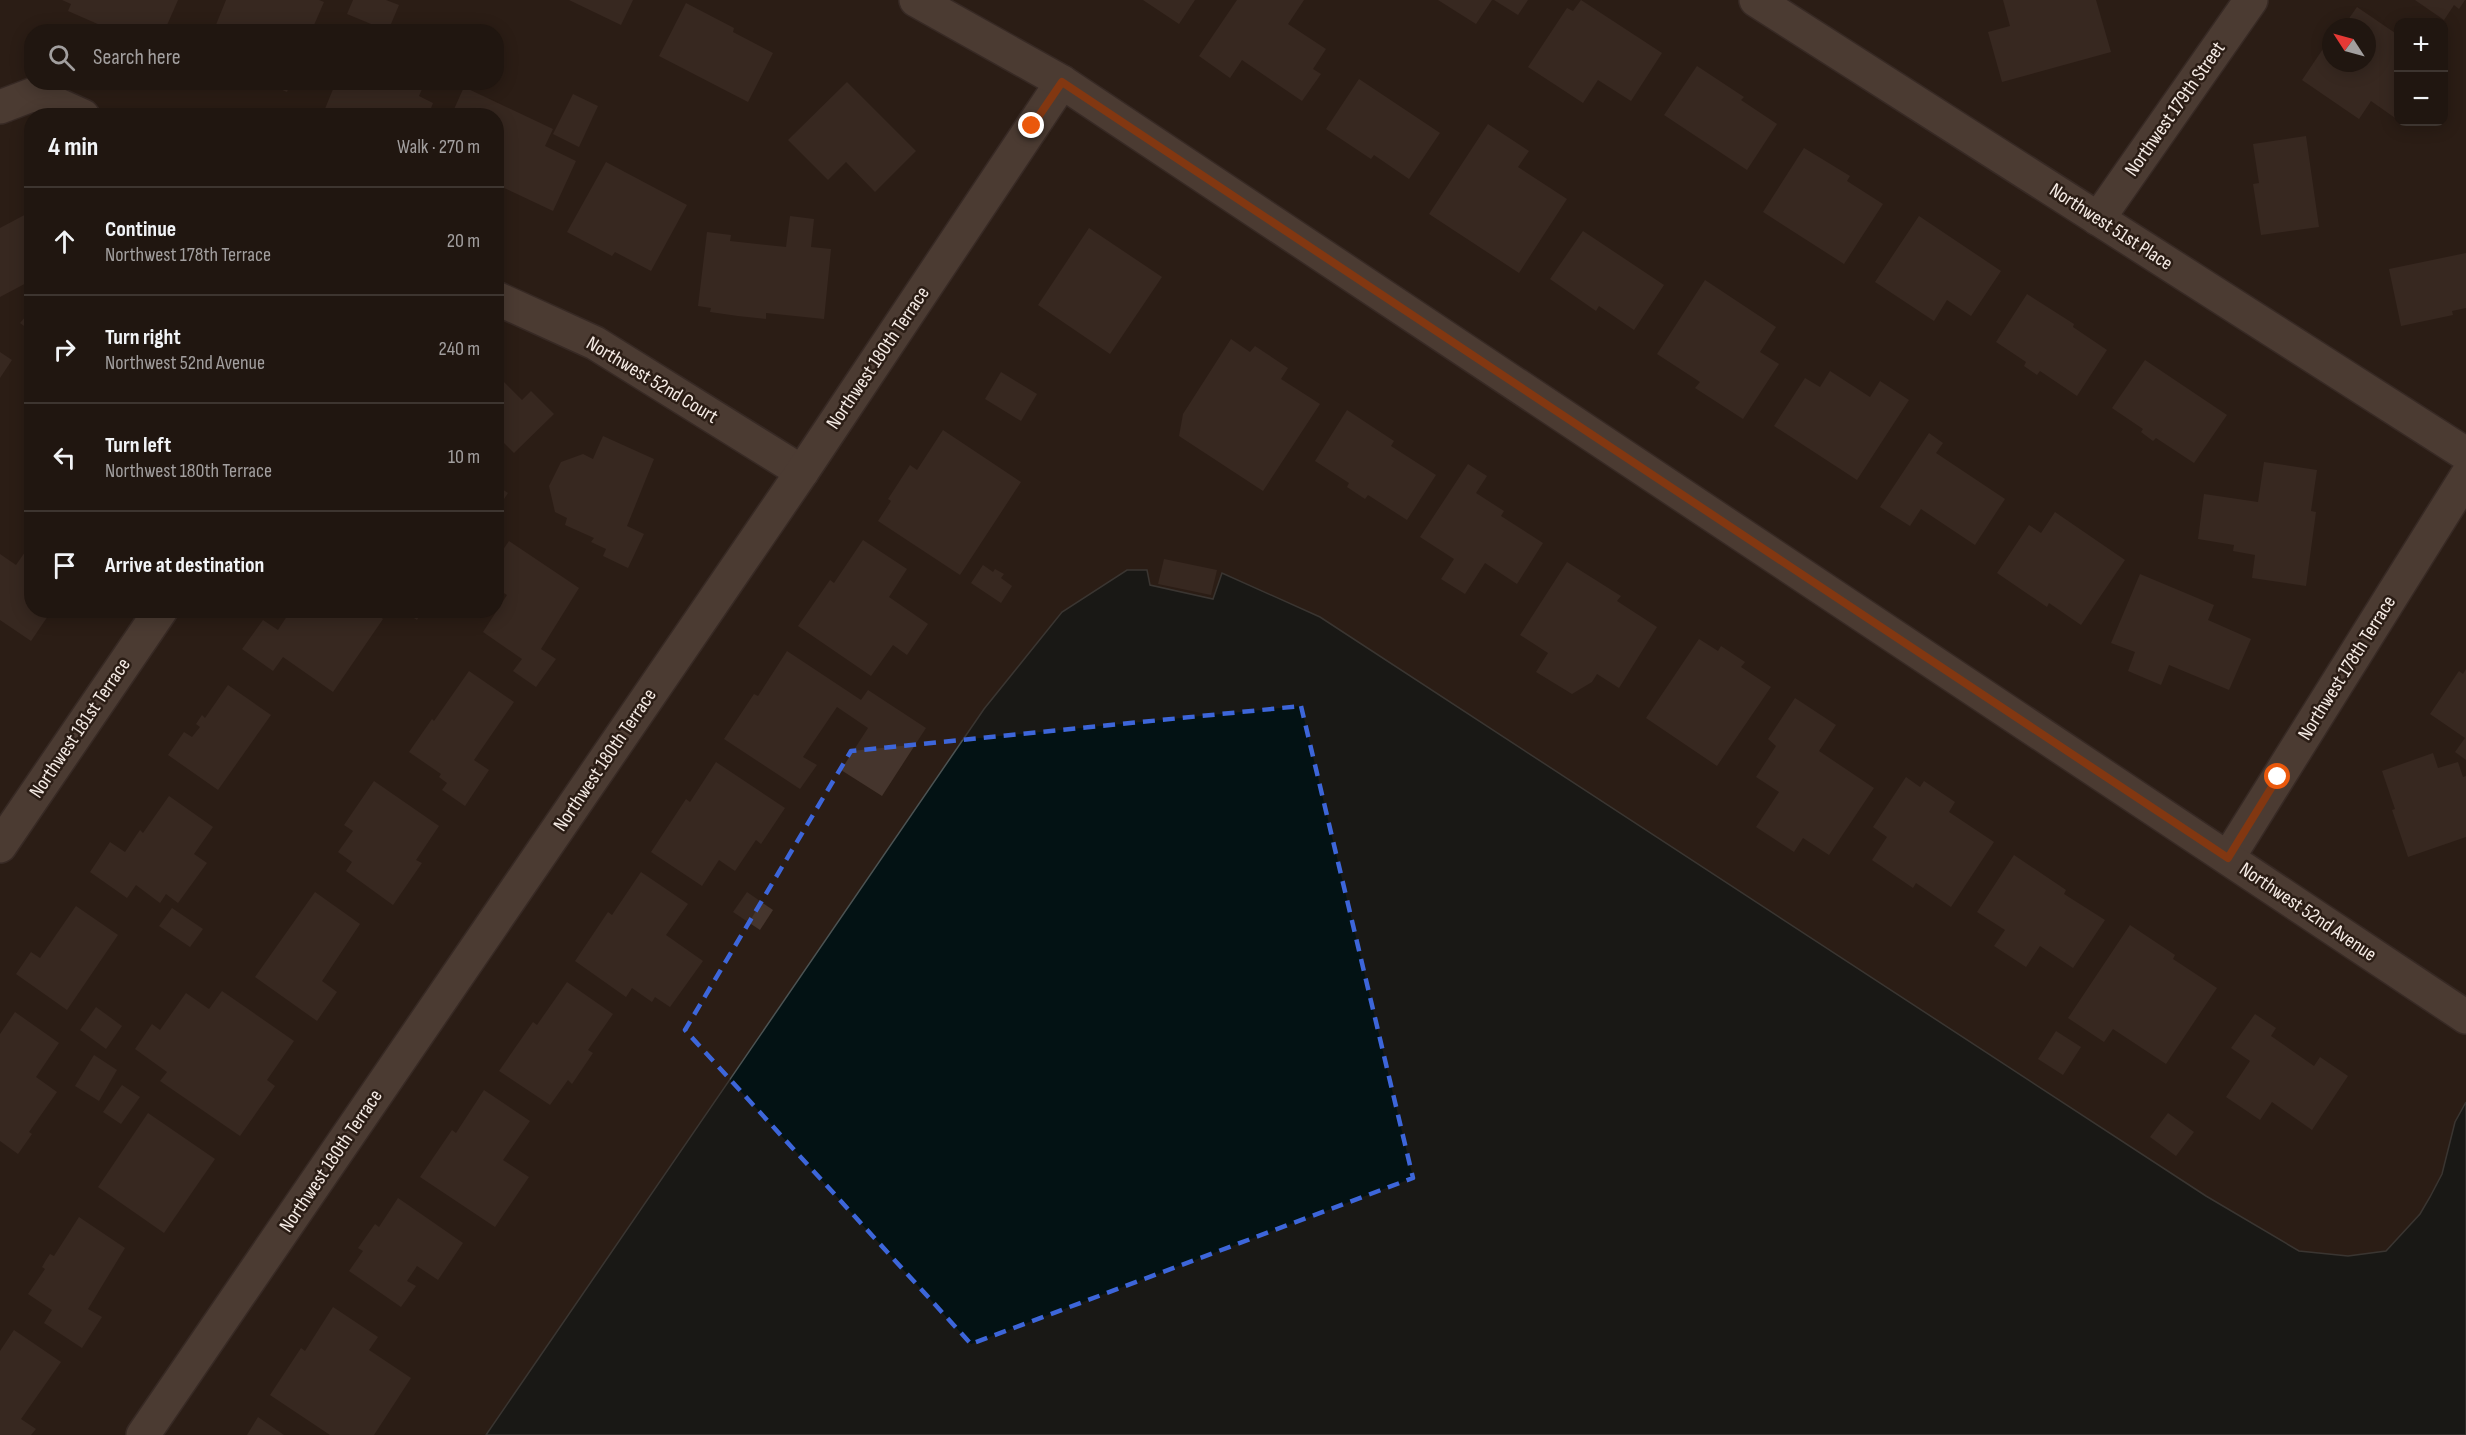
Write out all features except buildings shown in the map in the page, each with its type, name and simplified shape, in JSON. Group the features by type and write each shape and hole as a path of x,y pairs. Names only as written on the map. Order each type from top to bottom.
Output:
{"street":[{"name":"Northwest 52nd Avenue","path":"916,0 1062,82 2466,1017"},
{"name":"Northwest 51st Place","path":"1756,0 2466,454"},
{"name":"Northwest 179th Street","path":"2098,219 2251,0"},
{"name":"Northwest 180th Terrace","path":"143,1435 802,472 1062,82"},
{"path":"0,107 34,94 65,108"},
{"name":"Northwest 52nd Court","path":"504,302 595,343 802,472"},
{"name":"Northwest 178th Terrace","path":"2228,858 2466,477"},
{"name":"Northwest 181st Terrace","path":"0,846 156,618"}],"highlighted area":[{"path":"1301,706 1413,1178 971,1344 685,1030 851,751"}],"shaded area":[{"path":"1127,570 1147,570 1150,585 1213,599 1222,573 1320,617 2206,1196 2299,1251 2348,1256 2386,1251 2420,1214 2430,1197 2442,1174 2455,1122 2466,1102 2466,1435 486,1435 984,709 1062,612"}],"route":[{"path":"1032,126 1062,82 2228,858 2278,777"}]}
